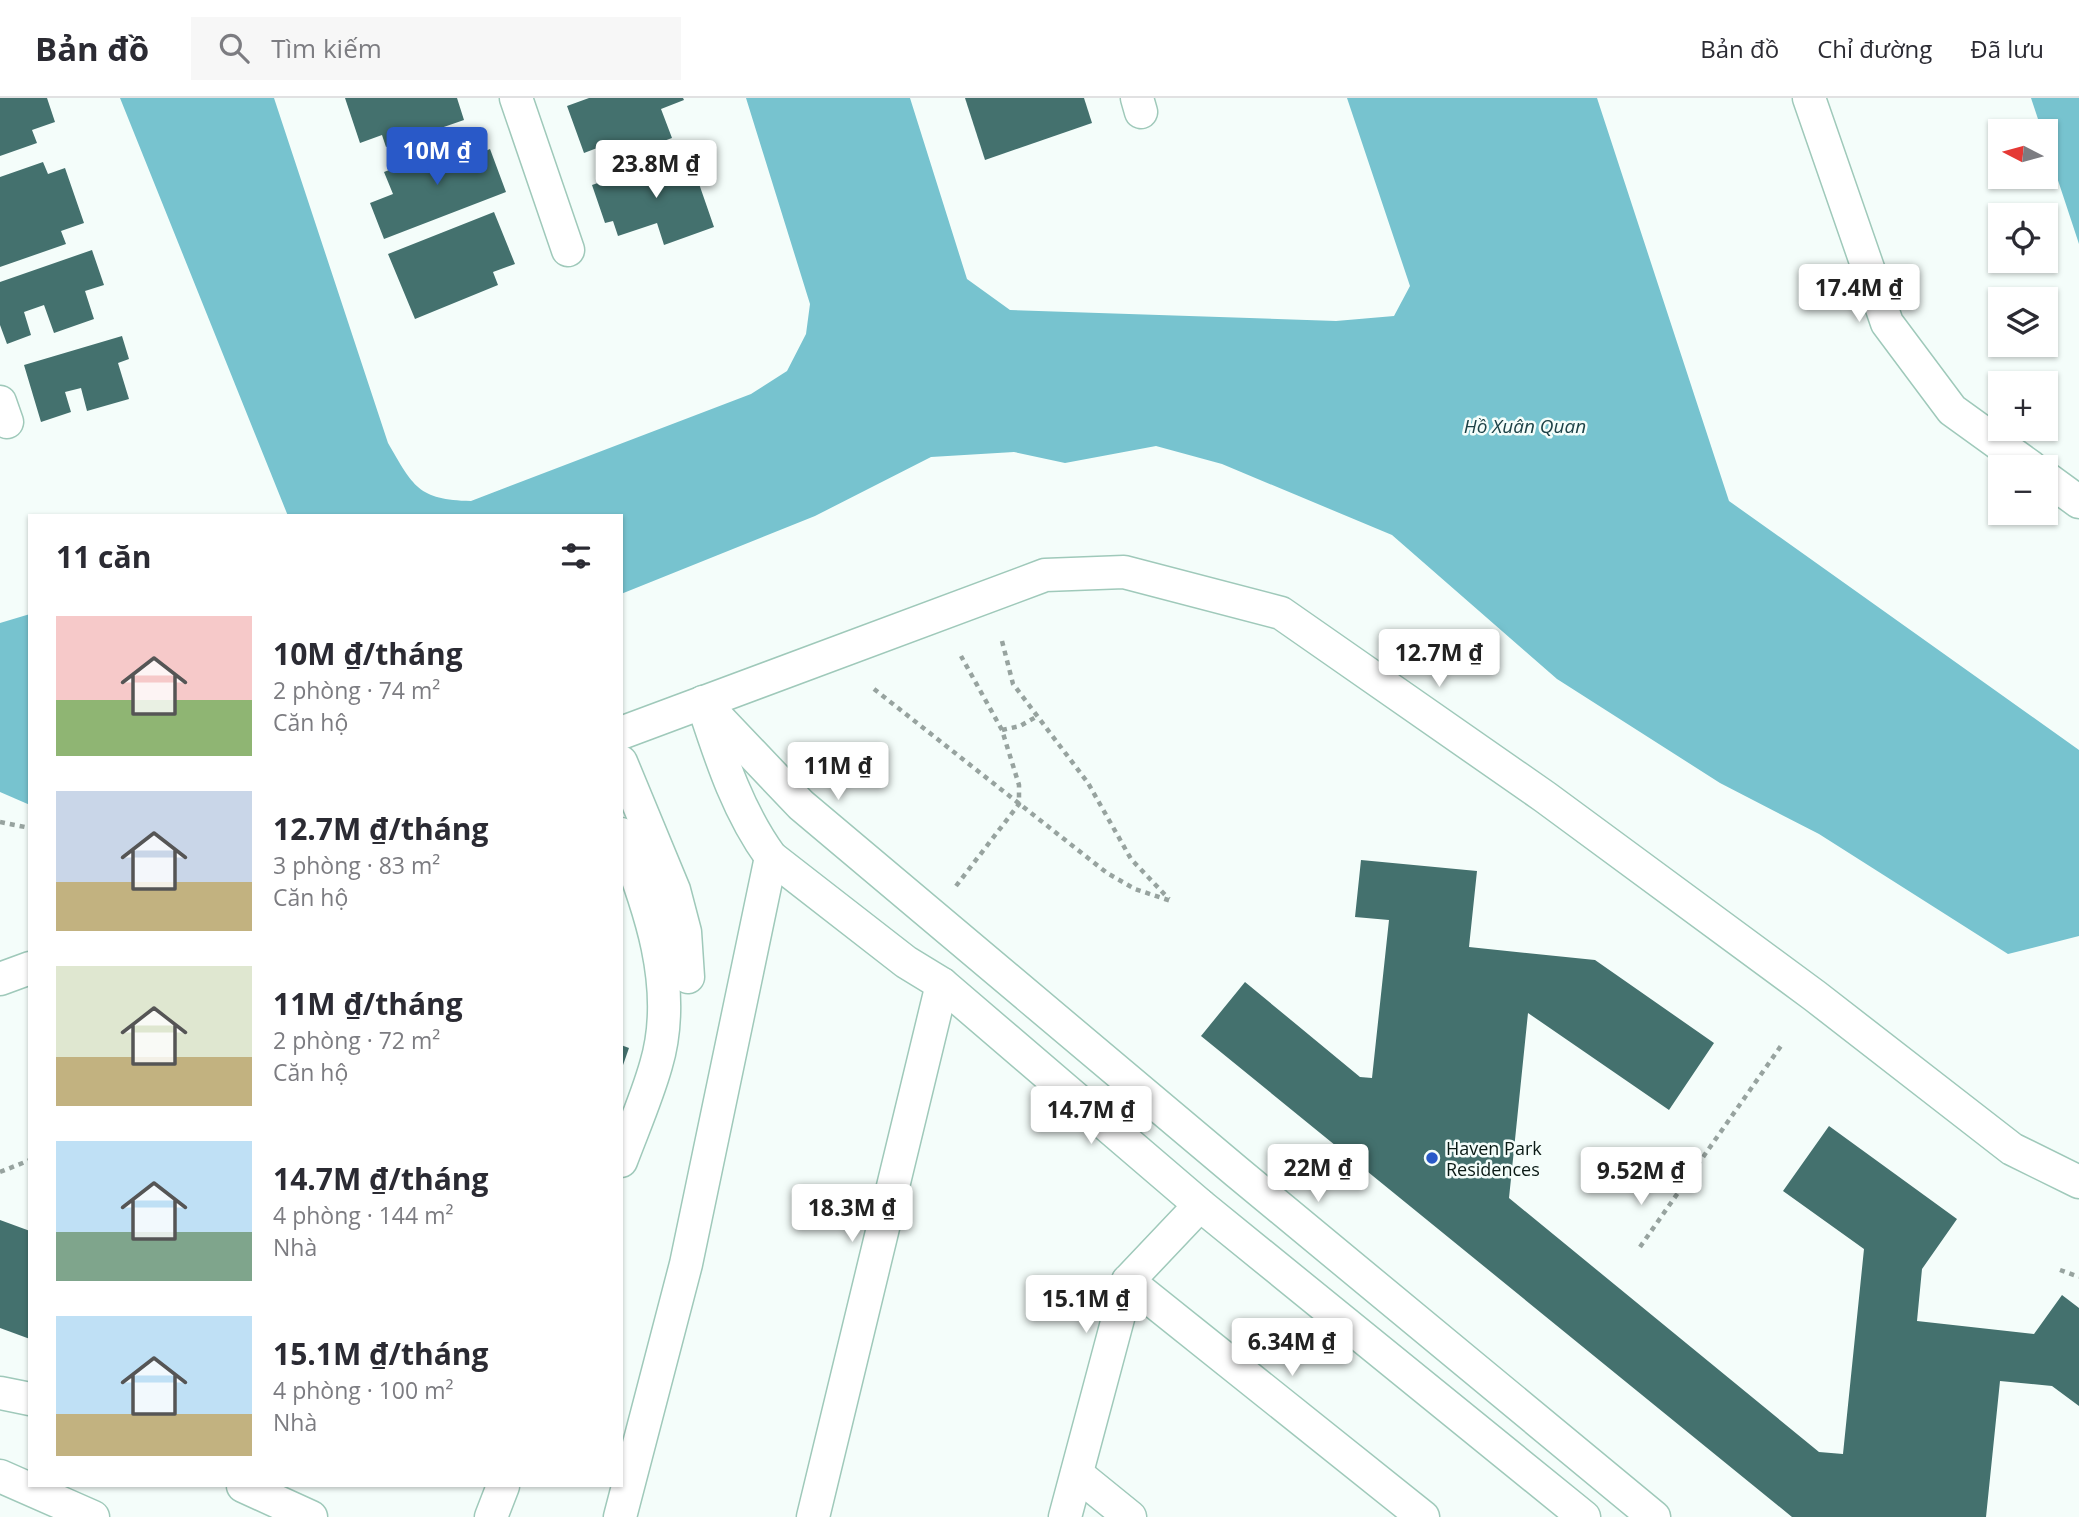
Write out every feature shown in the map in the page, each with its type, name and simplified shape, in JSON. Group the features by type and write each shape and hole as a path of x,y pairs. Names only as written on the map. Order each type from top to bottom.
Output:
{"street":[{"path":"516,98 568,250"},
{"path":"1809,98 1887,323 1952,410 2014,455"},
{"path":"2058,487 2079,502"},
{"path":"623,732 1045,576 1124,572 1281,613 1545,797 1815,996 2012,1149 2079,1182"},
{"path":"703,702 733,791 751,828 772,857 906,962 942,984 1200,1205 1570,1513"},
{"path":"703,702 801,805 1237,1172 1654,1517"},
{"path":"623,767 674,890 685,932 688,977"},
{"path":"623,839 648,903 661,969 663,1012 657,1062 623,1156"},
{"path":"620,1517 686,1264 772,857"},
{"path":"0,979 28,969"},
{"path":"813,1517 942,984"},
{"path":"1065,1517 1128,1281 1200,1205"},
{"path":"1128,1281 1423,1517"},
{"path":"0,1393 28,1399"},
{"path":"1077,1474 1130,1517"},
{"path":"0,1476 93,1517"},
{"path":"245,1487 311,1517"},
{"path":"491,1517 503,1487"}],"path":[{"path":"874,689 1107,873 1135,889 1171,901 1131,859 1088,783 1013,684 1002,641"},
{"path":"956,886 1019,804 1019,785 1002,730 961,656"},
{"path":"1002,730 1020,726 1036,717"},
{"path":"0,822 28,828"},
{"path":"1640,1247 1783,1043"},
{"path":"0,1172 28,1161"},
{"path":"2060,1270 2079,1277"}],"water":[{"name":"Hồ Xuân Quan","path":"120,98 274,98 388,443 404,470 419,488 439,498 471,501 751,394 787,371 806,334 810,304 746,98 910,98 967,279 1010,310 1336,321 1394,316 1410,286 1347,98 1597,98 1729,501 2079,750 2079,936 2008,954 1819,834 1720,783 1557,679 1392,535 1222,464 1156,446 1065,463 1014,452 931,457 815,516 623,593 623,514 287,514"},
{"path":"2031,98 2079,98 2079,244 2058,180 2058,119 2038,119"},
{"path":"28,615 28,804 0,792 0,623"}],"building":[{"path":"0,98 47,98 55,122 32,130 37,143 0,156"},
{"path":"345,98 457,98 464,120 386,147 382,135 360,143"},
{"path":"589,98 684,100 661,109 672,138 623,156 618,140 584,153 567,106"},
{"path":"965,98 1084,98 1092,123 985,160"},
{"path":"470,138 476,155 490,149 506,192 384,239 370,203 393,194 384,172"},
{"path":"688,152 714,227 664,245 657,223 618,236 613,221 605,223 592,185"},
{"path":"43,162 48,174 65,168 84,223 61,231 66,244 0,267 0,177"},
{"path":"494,212 515,264 493,272 498,285 415,319 388,254"},
{"path":"92,250 104,285 85,291 94,319 54,333 44,305 24,312 31,335 7,344 0,325 0,282"},
{"path":"122,336 129,359 118,363 129,399 87,411 81,388 65,392 71,412 41,422 24,365"},
{"name":"Haven Park Residences","path":"1361,860 1477,871 1469,947 1595,960 1714,1043 1669,1110 1528,1013 1509,1198 1819,1452 1843,1454 1864,1249 1783,1191 1829,1126 1957,1219 1922,1269 1917,1321 2034,1334 2062,1295 2079,1308 2079,1406 2052,1386 2000,1381 1986,1517 1792,1517 1201,1036 1245,982 1360,1077 1372,1078 1389,920 1355,917"},
{"path":"623,1046 629,1048 623,1065"},
{"path":"0,1220 28,1230 28,1338 0,1328"}],"place":[{"name":"Haven Park Residences","path":"1432,1158"}]}
